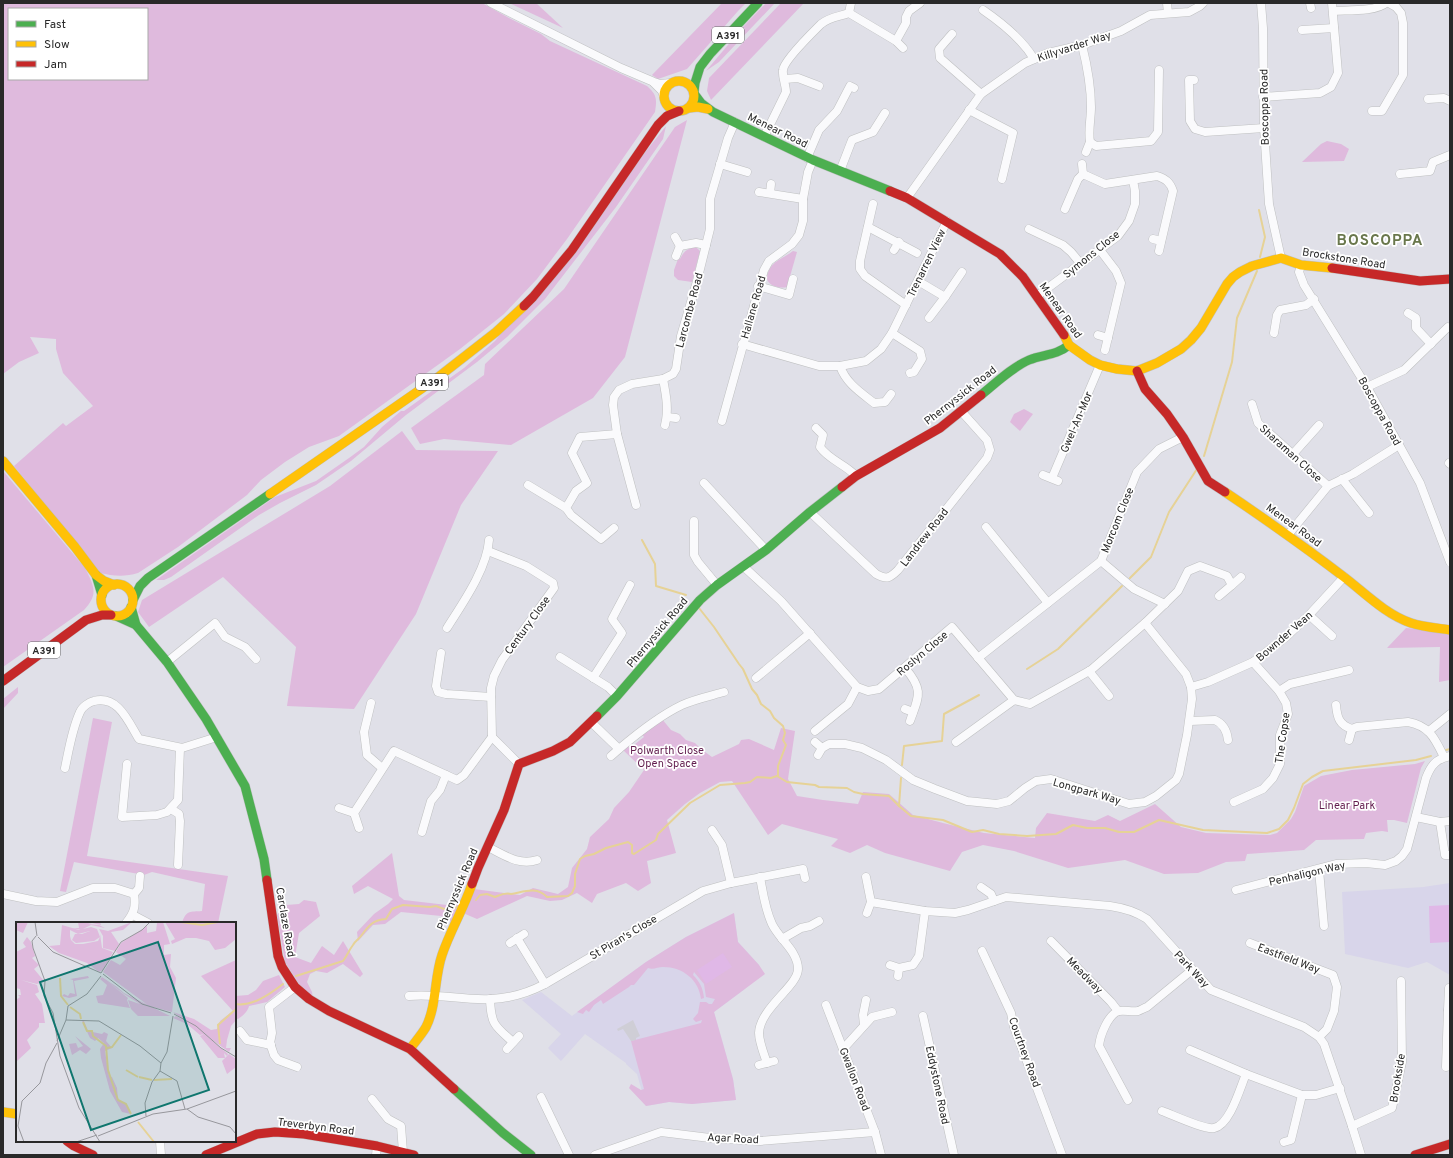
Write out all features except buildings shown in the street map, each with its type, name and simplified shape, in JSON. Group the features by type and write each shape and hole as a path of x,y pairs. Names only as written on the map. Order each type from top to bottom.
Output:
{"main road":[{"name":"A391","path":"694,93 694,84 700,68 710,54 758,3"},
{"name":"A391","path":"674,82 684,78 700,68"},
{"path":"674,82 688,83 694,93 693,102 689,108 679,111 672,109 665,99 666,89 674,82"},
{"name":"Menear Road","path":"694,93 708,109"},
{"name":"A391","path":"658,125 665,99"},
{"name":"Menear Road","path":"689,108 698,107 708,109 810,159 907,198 1000,254 1023,277 1066,338 1069,345 1090,360 1100,365 1117,370 1137,371 1145,388 1167,414 1183,437 1208,481 1288,535 1344,577 1374,602 1394,615 1411,623 1450,630"},
{"name":"A391","path":"132,603 140,586 148,578 437,378 496,332 533,296 572,250 663,118 679,111"},
{"path":"1137,371 1157,363 1181,349 1191,340 1201,328 1223,290 1233,277 1252,266 1281,258"},
{"name":"Brockstone Road","path":"1281,258 1300,266 1309,265 1401,279 1420,281 1450,279"},
{"name":"Phernyssick Road","path":"410,1049 426,1027 434,995 437,971 442,954 468,899 478,868 504,810 520,764 553,751 570,742 617,696 700,600 717,585 766,550 810,512 856,476 940,428 1014,369 1029,360 1062,351 1069,345"},
{"path":"3,461 75,547 96,575 104,581 129,590 132,603 126,613 113,615 103,608 102,597 96,575"},
{"name":"A391","path":"117,585 134,583 148,578"},
{"path":"102,597 107,588 117,585"},
{"name":"A391","path":"3,681 86,620 92,614 102,597"},
{"name":"Carclaze Road","path":"132,603 136,625"},
{"name":"A391","path":"86,620 102,615 113,615"},
{"name":"Carclaze Road","path":"113,615 136,625 167,662 206,719 245,786 264,859 278,956 282,967 295,986 309,999 329,1011 410,1049 503,1133 531,1155"},
{"path":"3,1112 16,1114"},
{"name":"Treverbyn Road","path":"206,1155 257,1134 275,1132 304,1134 376,1151 403,1152 414,1155"},
{"path":"68,1142 93,1155"},
{"path":"1415,1155 1450,1144"}],"street":[{"path":"491,3 621,68 660,84 674,82"},
{"path":"848,13 851,3"},
{"path":"896,41 906,23 906,17 920,3"},
{"path":"1167,3 1168,13"},
{"name":"Killyvarder Way","path":"907,198 981,94 1034,59 1048,53 1082,45 1121,30 1150,16 1189,12 1203,3"},
{"name":"Boscoppa Road","path":"1261,3 1263,28 1264,128 1269,204 1281,258"},
{"path":"1263,97 1320,93 1331,86 1338,73 1332,7 1371,8 1381,7 1386,3"},
{"path":"1372,111 1382,111 1402,75 1403,23 1401,13 1396,7 1389,3"},
{"path":"983,10 1018,38 1028,49 1034,59"},
{"path":"764,137 786,92 783,74 784,65 821,24 830,18 848,13 896,41 903,48"},
{"path":"1302,30 1312,25 1334,28"},
{"path":"952,34 939,49 940,58 981,94"},
{"path":"1082,45 1088,70 1091,108 1089,134 1090,142 1086,152"},
{"path":"1090,142 1096,146 1151,141 1158,132 1156,75"},
{"path":"785,80 798,78 819,86"},
{"path":"1194,80 1189,80 1190,121 1195,129 1205,132 1264,128"},
{"path":"654,82 662,91 665,99"},
{"name":"Hallane Road","path":"722,421 758,286 764,270 769,261 792,244 799,235 803,221 803,199 810,159 819,130 837,111 850,86"},
{"path":"1428,99 1444,98 1450,101"},
{"path":"969,110 1013,134 1002,179"},
{"path":"840,171 852,140 873,132 885,113"},
{"name":"Larcombe Road","path":"663,379 673,374 676,369 681,336 710,229 710,199 728,138 735,122"},
{"path":"1400,174 1430,171 1433,162 1450,155"},
{"path":"720,164 743,168"},
{"path":"1065,209 1078,179 1082,174 1082,164"},
{"path":"1082,174 1105,184 1157,176 1164,178 1170,183 1173,191 1159,251"},
{"name":"Symons Close","path":"1037,296 1118,236 1129,221 1135,204 1133,180"},
{"path":"770,193 771,184"},
{"path":"759,192 803,199"},
{"name":"Trenarren View","path":"873,204 860,261 860,269 864,276 906,305"},
{"name":"Trenarren View","path":"742,344 819,366 840,366 866,361 881,349 892,333 947,221"},
{"path":"868,227 917,252"},
{"path":"1029,228 1062,245 1071,252 1081,264"},
{"path":"675,237 680,246"},
{"path":"1153,239 1161,241"},
{"path":"894,250 899,242"},
{"path":"680,246 696,243 706,245"},
{"path":"676,256 680,246"},
{"path":"1100,250 1116,271 1121,283 1105,350"},
{"name":"Boscoppa Road","path":"1300,266 1300,278 1367,387 1420,483 1450,562"},
{"path":"929,318 962,272"},
{"path":"758,286 789,295 793,280"},
{"path":"918,281 945,296"},
{"path":"1274,333 1277,315 1280,310 1306,305 1314,299"},
{"path":"1408,313 1416,318 1416,328 1431,344"},
{"path":"1367,387 1404,370 1448,327 1450,328"},
{"path":"892,333 920,352 922,359 914,372 910,373"},
{"path":"1098,335 1108,338"},
{"name":"Gwel-An-Mor","path":"1043,475 1055,480 1100,365"},
{"path":"840,366 843,376 848,383 874,404 885,402 891,394"},
{"path":"636,505 617,434 613,405 614,397 619,390 632,384 663,379 667,398 666,421 676,418"},
{"name":"Sharaman Close","path":"1252,404 1258,423 1328,486 1288,535"},
{"name":"Landrew Road","path":"810,512 876,574 884,578 891,576 898,570 987,458 990,450 987,440 961,411"},
{"path":"1292,454 1319,425"},
{"path":"816,428 823,435 820,447 825,454 849,469 856,476"},
{"path":"566,508 576,491 587,482 572,453 580,438 617,434"},
{"name":"Morcom Close","path":"978,658 1101,561 1137,472 1159,449 1183,437"},
{"path":"1328,486 1353,474 1399,445"},
{"path":"1342,479 1369,513"},
{"path":"704,483 766,550"},
{"path":"528,485 566,508 571,515 601,539 614,528"},
{"path":"694,521 694,555 717,585"},
{"path":"986,527 1048,603"},
{"path":"447,628 473,587 488,551 489,540"},
{"name":"Century Close","path":"488,551 526,566 553,584 554,588 502,660 494,676 491,697 492,737"},
{"path":"1101,561 1134,589 1165,604"},
{"path":"956,742 1014,700 1030,704 1089,671 1145,623 1178,591 1188,571 1200,566 1227,576 1232,584"},
{"path":"744,567 781,601 858,688 848,704 814,731"},
{"path":"1219,596 1241,577"},
{"name":"Bownder Vean","path":"1191,687 1208,682 1254,662 1286,637 1309,615 1344,577"},
{"path":"593,678 622,634 612,619 630,585"},
{"path":"1309,615 1332,636"},
{"path":"167,662 215,623 225,637 245,647 256,659"},
{"path":"1145,623 1186,674 1191,687"},
{"name":"Roslyn Close","path":"858,688 868,691 879,689 952,627 1014,700"},
{"path":"756,678 810,633"},
{"path":"441,653 436,686 438,692 446,694 491,697"},
{"path":"560,656 608,687 617,696"},
{"name":"The Copse","path":"1234,802 1263,789 1273,778 1280,764 1280,735 1288,714 1286,703 1279,691 1254,662"},
{"path":"904,668 912,676 918,686 918,696 909,711 910,721"},
{"path":"1279,691 1290,684 1348,670"},
{"path":"1089,671 1109,696"},
{"name":"Longpark Way","path":"815,742 820,751 830,744 862,748 886,760 913,780 935,790 967,801 997,804 1009,801 1036,781 1052,780 1129,804 1146,802 1176,780 1181,767 1190,721 1192,699 1191,687"},
{"path":"611,756 642,729 684,704 724,692"},
{"path":"65,768 74,726 80,710 92,701 104,699 116,704 139,739 180,748 217,738"},
{"path":"371,703 364,732 367,754 382,768"},
{"path":"1336,705 1338,720 1344,726 1352,729 1408,722 1421,726 1429,732 1447,756"},
{"path":"1429,732 1450,714"},
{"path":"1190,721 1215,720 1219,722 1227,731 1228,740"},
{"path":"591,722 620,749"},
{"path":"1348,740 1352,729"},
{"path":"354,813 394,750 457,780 464,775 492,737 520,764"},
{"path":"127,764 122,817 157,815 167,812 172,809 178,800 180,748"},
{"name":"Penhaligon Way","path":"1236,890 1299,873 1319,870 1336,864 1366,863 1385,865 1396,861 1407,849 1430,768 1436,761 1447,756"},
{"path":"422,832 431,801 440,790 446,775"},
{"path":"339,808 354,813"},
{"path":"172,809 179,814 180,821 178,865"},
{"path":"354,813 359,828"},
{"path":"1416,817 1440,822 1450,821"},
{"path":"1440,822 1445,856 1450,855"},
{"path":"710,828 722,845 730,883"},
{"path":"488,847 514,860 528,863 537,860"},
{"name":"St Piran's Close","path":"409,996 434,995 490,999 509,997 529,992 697,894 714,886 803,869 805,878"},
{"path":"1319,870 1324,926"},
{"path":"127,922 133,914 135,902 134,894 139,888 140,876"},
{"path":"760,877 766,909 773,926 795,956 798,968 795,978 767,1012 761,1022 759,1034 767,1063"},
{"path":"866,877 871,902 867,913"},
{"path":"981,887 991,894 994,902"},
{"path":"3,894 36,901 57,902 93,888 115,888 134,894"},
{"name":"Park Way","path":"871,902 925,911 955,913 1006,897 1125,908 1147,919 1211,990 1304,1027 1319,1037"},
{"path":"890,965 898,972 914,965 919,956 925,911"},
{"path":"133,914 146,922"},
{"path":"782,939 800,928 810,926 819,921"},
{"path":"517,938 545,984"},
{"name":"Meadway","path":"1051,941 1118,1011"},
{"name":"Eastfield Way","path":"1250,943 1333,975 1337,987 1334,1011 1327,1029 1319,1037"},
{"name":"Courtney Road","path":"982,951 1011,1013 1014,1027 1062,1155"},
{"path":"1128,1100 1099,1046 1103,1030 1118,1011 1139,1011 1192,970"},
{"name":"Brookside","path":"1352,1126 1392,1108 1402,1062 1401,981"},
{"path":"295,986 269,1007 272,1033 271,1045 274,1055 278,1060 297,1067"},
{"path":"1446,1067 1449,988"},
{"path":"490,999 491,1013 494,1024 516,1039 507,1049"},
{"path":"864,1025 863,1015 866,1000"},
{"name":"Gwallon Road","path":"826,1005 875,1132 881,1155"},
{"path":"843,1049 872,1017 892,1012"},
{"name":"Eddystone Road","path":"923,1016 954,1155"},
{"path":"240,1029 247,1040 271,1045"},
{"path":"1319,1037 1324,1044 1340,1088 1361,1155"},
{"path":"1190,1050 1246,1074 1302,1095 1316,1095 1340,1088"},
{"path":"1162,1111 1206,1128 1215,1128 1224,1124 1246,1074"},
{"path":"1284,1142 1291,1140 1302,1095"},
{"path":"541,1097 569,1155"},
{"path":"372,1099 388,1119 401,1126 403,1152"},
{"name":"Agar Road","path":"595,1155 661,1132 710,1138 760,1140 875,1132"},
{"path":"160,1142 161,1155"}],"shaded area":[{"path":"1450,883 1450,975 1427,962 1408,968 1345,954 1342,892 1423,887"},
{"path":"1449,905 1450,942 1430,943 1429,906"},
{"path":"734,913 738,942 759,965 746,988 714,1012 733,1079 736,1100 692,1104 669,1102 646,1106 637,1074 626,1063 585,1034 561,1061 548,1048 561,1034 522,1000 541,992 572,1016 646,962 686,937"},
{"path":"723,953 732,967 706,984 697,970"},
{"path":"633,1020 640,1036 636,1038 636,1040 631,1041 623,1029 618,1031 617,1029"}],"green space":[{"path":"3,3 482,3 541,34 550,41 647,86 653,92 656,100 655,112 567,239 537,279 504,314 460,349 339,436 309,447 285,462 261,480 247,495 178,547 138,573 119,576 100,573 14,466 63,423 66,426 93,406 63,373 56,349 56,339 30,337 39,353 19,362 3,374"},
{"path":"509,3 536,3 563,28"},
{"path":"722,3 746,3 687,69 658,79 652,75"},
{"path":"766,3 775,3 719,62 706,71 743,27"},
{"path":"781,3 804,3 711,100 707,91 709,78"},
{"path":"687,120 625,357 593,398 511,445 444,439 420,444 411,428 484,375 485,364 564,289 675,127"},
{"path":"666,126 663,139 616,207 545,299 507,337 477,362 406,415 351,461 316,485 259,515 171,577 164,580 156,580 275,497 316,481 349,458 364,447 382,427 401,411 404,411 464,368 495,341"},
{"path":"1327,141 1341,144 1349,149 1344,161 1302,162 1321,144"},
{"path":"696,247 700,251 692,282 678,280 674,276 674,270 678,259 680,259 686,250"},
{"path":"793,251 797,252 787,287 784,288 772,285 767,279 770,269 776,262"},
{"path":"1024,409 1033,414 1020,431 1010,422 1014,414"},
{"path":"402,431 416,450 498,451 461,505 416,614 354,709 287,706 296,647 223,577 149,627 138,612 142,600 330,486"},
{"path":"3,471 85,568 94,590 92,599 84,610 3,667"},
{"path":"1406,628 1450,632 1450,680 1439,682 1440,647 1387,648"},
{"path":"18,687 18,693 3,709 3,699"},
{"path":"93,718 112,722 87,856 228,876 218,922 182,922 189,912 202,911 205,884 152,872 144,875 74,862 66,892 60,891"},
{"path":"662,719 671,730 680,734 686,740 695,743 712,757 739,744 741,740 749,739 774,750 781,728 795,731 788,779 797,796 858,804 863,792 889,794 913,815 984,833 1035,838 1036,828 1047,813 1095,821 1108,815 1120,821 1155,804 1181,827 1206,833 1270,835 1277,833 1291,819 1304,786 1321,776 1352,770 1415,764 1425,761 1421,768 1407,823 1387,820 1388,832 1382,831 1366,833 1364,839 1316,840 1304,850 1247,854 1245,861 1226,862 1198,873 1164,874 1125,860 1068,868 1014,851 983,845 962,852 950,871 885,853 867,845 850,853 831,846 838,839 782,824 768,835 732,781 720,782 700,793 667,820 676,853 647,861 651,883 638,891 626,883 597,894 592,903 577,893 562,900 550,901 527,896 477,919 463,913 474,889 520,895 533,888 558,894 568,887 572,868 587,849 590,837 609,819 614,808 629,792 644,770 623,750 627,746 630,748 644,737 641,733"},
{"path":"392,853 399,896 404,900 447,905 461,900 451,922 441,916 401,912 385,924 373,925 358,941 357,932 374,914 393,899 368,886 354,894 352,886"},
{"path":"304,900 316,902 320,916 299,933 295,957 311,963 322,946 334,955 343,941 363,974 360,977 343,964 327,973 316,971 310,974 307,982 313,998 301,987 285,962 277,915 286,905 299,904"},
{"path":"734,913 738,942 759,965 765,974 714,1012 733,1079 736,1100 692,1104 669,1102 646,1106 629,1088 631,1084 641,1090 644,1089 631,1041 701,1023 702,1020 696,1022 693,1019 698,1013 700,1002 712,1004 715,999 706,997 704,984 694,972 693,975 703,991 704,998 701,999 697,986 689,976 683,972 677,969 663,967 652,969 648,968 634,985 631,985 603,1004 601,1000 594,1005 589,1012 586,1010 583,1014 577,1012 646,962 686,937"},
{"path":"279,975 285,987 267,1002 249,1006 242,1016 238,1019 236,1018 236,996 248,995 256,990 263,981"}],"waterway":[{"path":"1259,210 1265,237 1260,257"},
{"path":"1204,456 1232,362 1237,318 1257,271"},
{"path":"1130,578 1151,557 1169,512 1197,469"},
{"path":"642,540 655,564 656,586 686,595"},
{"path":"1027,669 1058,649 1122,586"},
{"path":"699,608 743,669 761,704 770,711 774,718 783,726 785,733 783,740 786,745 778,766 778,776"},
{"path":"902,765 904,746 942,741 944,714 979,695"},
{"path":"1446,750 1450,749"},
{"path":"476,900 480,895 487,894 495,897 509,893 530,891 539,892 547,897 568,896 572,893 575,886 575,874 580,859 606,848 628,842 632,845 632,853 634,854 656,840 658,834 690,803 720,785 750,782 757,777 771,778 777,776 787,782 815,785 819,787 847,788 854,792 863,794 889,796 911,816 943,820 972,832 983,830 999,834 1027,836 1056,834 1073,825 1087,828 1105,828 1119,832 1134,832 1159,820 1203,830 1267,833 1279,829 1288,820 1303,784 1323,771 1416,760 1431,756"},
{"path":"899,806 901,778"},
{"path":"296,976 343,961 354,944 369,926 374,922 386,919 392,909 403,905 436,906 444,909 458,907"},
{"path":"236,1004 248,1004 254,1002 267,996 283,984"}],"traffic: fast":[{"path":"694,92 700,67 710,54 758,3"},
{"path":"695,95 701,103 713,112 813,160 890,191"},
{"path":"981,395 1022,363 1059,351 1069,345"},
{"path":"597,716 617,696 700,600 717,585 766,550 842,487"},
{"path":"133,600 140,586 148,578 270,494"},
{"path":"96,575 102,595"},
{"path":"131,607 136,625"},
{"path":"116,616 136,625 167,662 206,719 245,786 264,859 267,880"},
{"path":"454,1089 503,1133 531,1155"}],"traffic: slow":[{"path":"679,81 690,85 694,96 690,107 679,111 668,107 664,96 668,85 679,81"},
{"path":"689,108 698,107 708,109"},
{"path":"1064,335 1069,345 1090,360 1100,365 1117,369 1137,371 1157,363 1181,349 1191,340 1201,328 1227,284 1240,272 1252,266 1281,258 1301,265 1332,268"},
{"path":"270,494 437,378 496,332 524,306"},
{"path":"3,461 75,547 96,575 104,581 114,585"},
{"path":"1225,492 1315,555 1384,609 1411,623 1450,630"},
{"path":"117,584 126,587 130,591 133,600 130,609 126,613 117,616 108,613 104,609 101,600 104,591 108,587 117,584"},
{"path":"410,1049 430,1019 439,964 472,884"},
{"path":"3,1112 16,1114"}],"traffic: jam":[{"path":"524,306 572,250 658,125 667,116 679,111"},
{"path":"890,191 907,198 1000,254 1023,277 1064,335"},
{"path":"1332,268 1420,281 1450,279"},
{"path":"1137,371 1145,389 1167,414 1183,437 1208,481 1225,492"},
{"path":"842,487 856,476 940,428 981,395"},
{"path":"3,681 86,620 102,615 111,615"},
{"path":"472,884 504,810 519,764 553,751 570,742 597,716"},
{"path":"267,880 278,956 282,967 295,987 309,999 329,1011 410,1049 454,1089"},
{"path":"206,1155 257,1134 275,1132 304,1134 377,1146 414,1155"},
{"path":"68,1142 93,1155"},
{"path":"1415,1155 1450,1144"}],"district":[{"name":"BOSCOPPA","path":"1380,240"}],"park label":[{"name":"Polwarth Close Open Space","path":"667,756"},
{"name":"Linear Park","path":"1347,805"}]}
